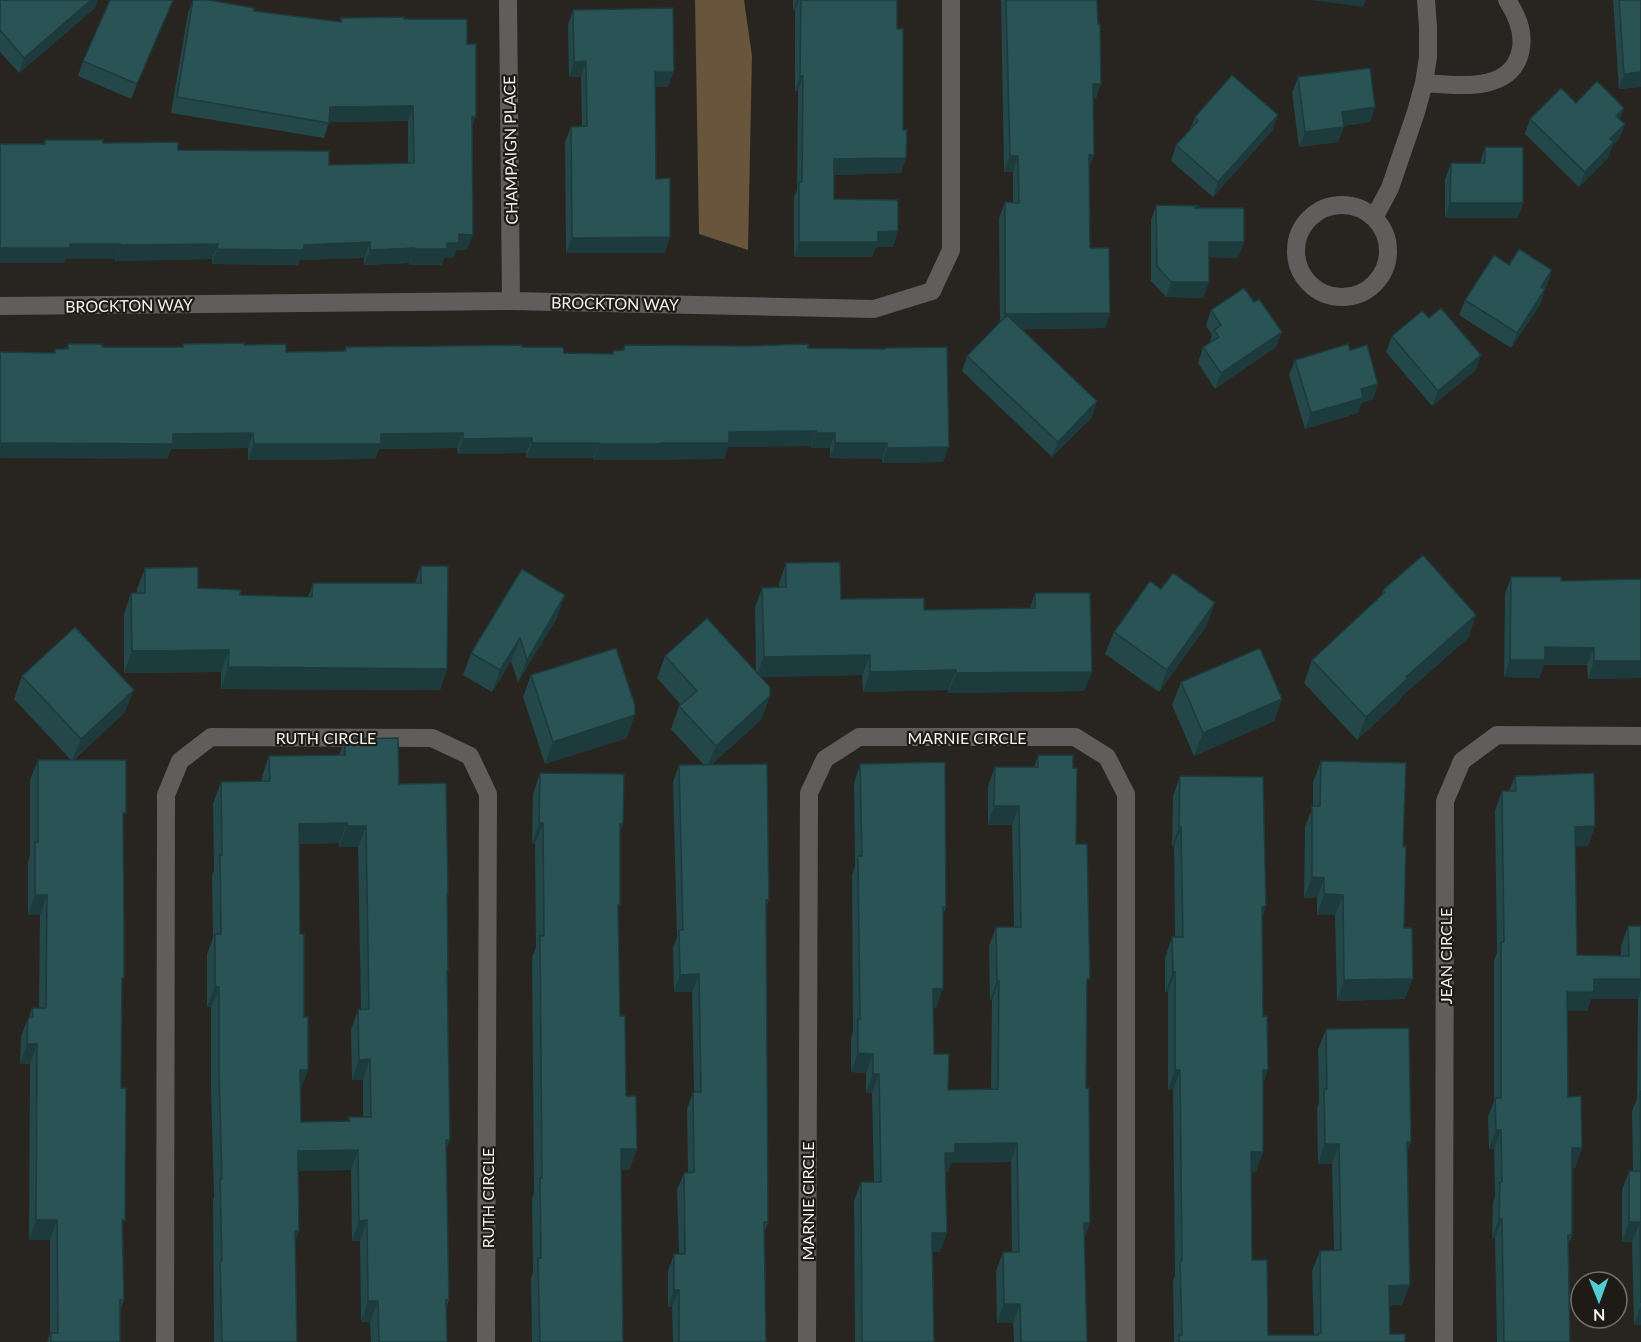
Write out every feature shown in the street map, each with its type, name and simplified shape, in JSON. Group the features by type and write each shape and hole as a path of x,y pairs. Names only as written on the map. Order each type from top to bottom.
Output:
{"street":[{"name":"CHAMPAIGN PLACE","path":"508,0 511,301"},
{"name":"BROCKTON WAY","path":"0,306 511,301 874,309 933,291 951,250 951,0"},
{"path":"1374,218 1390,188 1424,83 1428,57 1426,0"},
{"path":"1424,83 1466,85 1486,83 1502,78 1513,70 1520,58 1523,40 1515,12 1507,0"},
{"path":"1341,205 1364,211 1374,218 1382,228 1388,253 1385,267 1378,279 1356,295 1329,295 1316,289 1299,268 1296,254 1300,230 1308,220 1317,212 1328,207 1341,205"},
{"name":"JEAN CIRCLE","path":"1444,1342 1445,801 1462,761 1497,735 1641,736"},
{"name":"RUTH CIRCLE","path":"165,1342 166,795 180,761 211,737 432,738 471,756 488,794 486,1342"},
{"name":"MARNIE CIRCLE","path":"807,1342 809,793 825,759 859,737 1076,737 1107,757 1126,794 1126,1342"}],"shaded area":[{"path":"695,0 744,0 752,56 748,250 699,234"}],"building":[{"path":"0,0 91,0 24,58 0,30"},
{"path":"110,0 173,0 137,84 83,61"},
{"path":"193,0 209,0 254,8 254,11 341,22 341,18 467,19 467,44 476,44 476,117 472,117 473,235 459,234 459,243 447,243 447,249 370,250 370,242 304,245 304,250 217,249 218,244 70,244 70,248 0,248 0,144 45,144 45,140 103,140 103,143 178,142 178,150 329,151 329,165 414,163 413,106 330,107 329,123 177,97"},
{"path":"801,0 897,0 897,29 903,29 903,130 907,130 906,158 834,159 834,199 898,200 898,231 878,232 878,242 799,242 803,76 800,76"},
{"path":"1006,0 1097,0 1098,24 1100,24 1101,84 1093,84 1094,155 1089,155 1090,248 1109,248 1110,313 1005,314 1005,202 1019,203 1018,156 1010,156"},
{"path":"1619,0 1641,0 1641,72 1624,74"},
{"path":"673,8 674,72 655,72 656,179 670,178 670,237 572,238 571,127 587,126 586,61 574,62 573,10"},
{"path":"1370,68 1375,107 1342,112 1344,127 1305,132 1298,77"},
{"path":"1232,75 1278,115 1218,182 1176,145 1198,121 1195,117"},
{"path":"1597,81 1624,108 1616,116 1625,124 1610,139 1614,142 1585,172 1530,119 1561,88 1576,103"},
{"path":"1485,147 1523,147 1523,203 1450,203 1451,163 1485,163"},
{"path":"1156,205 1244,208 1244,242 1209,242 1209,282 1171,282 1157,266"},
{"path":"1519,249 1552,270 1541,287 1545,289 1517,333 1465,300 1494,255 1509,265"},
{"path":"1244,288 1254,302 1259,299 1282,332 1221,373 1203,347 1219,337 1214,330 1221,325 1211,310"},
{"path":"1441,308 1481,355 1438,391 1392,336 1422,311 1429,318"},
{"path":"1007,315 1097,401 1058,442 967,356"},
{"path":"244,343 244,345 286,344 286,352 346,351 346,347 522,345 522,347 563,347 564,353 613,354 613,351 624,350 625,345 808,344 808,348 885,349 947,347 949,447 887,448 887,443 835,443 835,433 816,433 816,431 729,432 729,443 661,444 532,443 532,438 463,439 463,433 381,434 381,444 254,444 253,433 173,434 173,444 0,443 0,352 55,353 55,349 68,349 68,344 102,344 102,347 183,347 183,344"},
{"path":"1348,344 1350,350 1367,345 1378,384 1361,389 1363,398 1311,413 1295,360"},
{"path":"1423,555 1476,615 1406,677 1407,679 1366,717 1312,660 1385,592 1383,590"},
{"path":"840,562 841,599 924,598 924,610 1035,608 1035,593 1090,593 1092,672 956,673 956,670 870,672 870,655 764,657 762,588 786,587 786,563"},
{"path":"421,566 448,566 447,669 228,667 229,650 132,651 131,593 145,593 145,568 198,567 198,588 241,590 240,595 312,597 313,583 421,583"},
{"path":"522,569 565,595 527,660 520,638 500,670 471,653"},
{"path":"1173,573 1215,603 1167,670 1114,632 1150,581 1161,589"},
{"path":"1511,577 1561,577 1561,581 1641,579 1641,661 1594,661 1594,648 1545,647 1545,660 1510,660"},
{"path":"707,618 770,687 770,696 716,746 679,706 697,691 665,656"},
{"path":"75,627 134,690 81,739 22,676"},
{"path":"616,648 635,705 635,715 553,742 531,675"},
{"path":"1260,648 1282,699 1203,733 1181,682"},
{"path":"398,738 399,784 446,783 450,1140 446,1140 449,1300 446,1300 447,1342 379,1342 378,1301 368,1301 367,1220 359,1221 358,1150 298,1151 299,1231 295,1231 297,1342 222,1342 219,987 215,987 215,934 221,934 221,782 270,781 269,756 345,755 345,739","holes":["347,823 347,826 366,826 369,1009 358,1010 359,1060 370,1059 371,1117 349,1117 350,1121 301,1122 300,1070 308,1070 308,1017 304,1017 304,934 300,934 299,824"]},
{"path":"1038,755 1073,755 1073,768 1077,768 1076,844 1087,844 1090,979 1087,979 1086,1088 1089,1088 1090,1223 1084,1223 1087,1342 1021,1342 1020,1304 1004,1304 1003,1252 1019,1252 1017,1143 955,1144 955,1153 945,1153 947,1233 932,1233 934,1342 862,1342 861,1182 881,1182 879,1074 873,1074 873,1054 858,1053 858,1019 860,1019 858,856 862,856 860,764 945,762 946,907 943,907 943,989 933,989 934,1054 949,1054 948,1090 998,1089 999,981 997,981 996,927 1021,927 1019,806 994,806 995,767 1038,767"},
{"path":"38,760 126,760 126,813 123,813 124,978 122,978 121,1088 126,1088 125,1220 122,1220 124,1300 120,1300 120,1342 51,1342 51,1333 58,1333 57,1220 36,1220 37,1044 27,1044 28,1018 33,1017 32,1008 46,1008 47,895 35,895 35,842 38,842"},
{"path":"1321,761 1406,763 1403,846 1406,846 1404,928 1412,928 1413,979 1344,980 1343,895 1324,894 1324,878 1312,877 1312,806 1320,806"},
{"path":"767,764 769,900 766,900 768,1222 764,1222 766,1342 679,1342 679,1290 674,1290 674,1254 685,1254 684,1173 694,1172 693,1092 701,1092 699,974 680,975 679,930 683,930 679,765"},
{"path":"540,773 624,774 623,824 620,824 620,905 618,905 620,1016 625,1016 626,1096 636,1096 637,1149 621,1149 623,1342 540,1342 538,1258 541,1258 540,1178 542,1178 540,936 544,936 543,823 539,823"},
{"path":"1594,773 1595,826 1575,827 1577,955 1629,956 1628,926 1641,926 1641,979 1594,979 1594,992 1567,992 1568,1097 1581,1096 1582,1148 1572,1148 1572,1235 1568,1235 1570,1342 1504,1342 1502,1219 1499,1219 1500,1182 1502,1182 1501,1130 1496,1130 1495,1098 1501,1098 1501,942 1504,942 1502,791 1516,791 1515,776"},
{"path":"1180,776 1263,777 1266,906 1262,907 1263,1016 1267,1016 1268,1070 1263,1070 1263,1152 1251,1152 1252,1260 1267,1260 1268,1335 1318,1335 1321,1333 1320,1251 1341,1250 1339,1144 1325,1144 1326,1029 1409,1028 1411,1142 1407,1142 1410,1285 1389,1286 1390,1334 1405,1334 1405,1342 1179,1342 1179,1335 1182,1335 1180,1070 1175,1070 1175,972 1173,972 1172,937 1183,937 1181,827 1179,827"},
{"path":"1640,1091 1641,1091 1641,1171"},
{"path":"1629,1171 1641,1171 1641,1303 1640,1222 1629,1222"}]}
